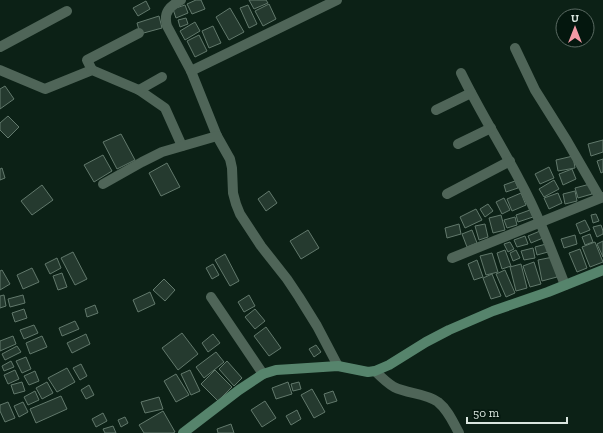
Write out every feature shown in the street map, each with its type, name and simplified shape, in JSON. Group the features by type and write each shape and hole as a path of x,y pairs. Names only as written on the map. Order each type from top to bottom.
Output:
{"street":[{"path":"181,0 169,9 166,14 166,20 191,71 217,136 230,159 232,168 233,193 240,214 261,246 303,302 338,366"},
{"path":"191,71 337,0"},
{"path":"0,47 67,11"},
{"path":"139,33 87,60 92,70 139,90 165,108 182,146"},
{"path":"452,258 541,223 601,197 535,90 515,48"},
{"path":"0,70 45,89 92,70"},
{"path":"461,74 521,181 541,223 565,285"},
{"path":"139,90 162,77"},
{"path":"436,110 471,93"},
{"path":"458,144 491,128"},
{"path":"103,184 162,152 217,136"},
{"path":"447,194 510,161"},
{"path":"183,433 239,390 263,374 276,370 338,366 368,372 375,371 389,365 426,342 449,330 493,311 603,270"},
{"path":"211,297 263,374"},
{"path":"375,371 385,381 394,387 404,391 420,394 438,402 449,415 459,433"}],"building":[{"path":"196,0 201,0 205,9 192,14 187,4"},
{"path":"249,0 266,0 268,3 254,9"},
{"path":"146,1 150,9 138,16 133,8"},
{"path":"269,4 276,19 263,26 255,11"},
{"path":"185,5 188,13 176,18 173,9"},
{"path":"248,5 257,24 249,28 240,8"},
{"path":"230,8 244,32 229,40 216,17"},
{"path":"159,16 162,28 140,34 137,23"},
{"path":"186,18 188,24 180,27 178,20"},
{"path":"195,22 200,31 185,40 180,31"},
{"path":"213,26 221,43 209,48 202,31"},
{"path":"199,35 207,51 195,57 187,41"},
{"path":"5,86 14,99 0,109 0,89"},
{"path":"8,116 19,127 8,138 0,130 0,123"},
{"path":"121,134 135,160 117,169 103,142"},
{"path":"603,140 603,152 591,156 588,144"},
{"path":"103,155 112,171 94,182 84,165"},
{"path":"573,156 575,168 558,171 556,160"},
{"path":"603,159 603,172 601,173 597,161"},
{"path":"167,163 180,187 161,196 149,173"},
{"path":"549,167 554,178 540,184 535,174"},
{"path":"2,168 5,178 0,180 0,169"},
{"path":"572,169 576,179 563,185 559,174"},
{"path":"554,180 559,189 544,197 539,189"},
{"path":"515,181 518,188 506,192 504,185"},
{"path":"590,184 592,194 578,198 575,188"},
{"path":"42,185 53,200 32,215 21,201"},
{"path":"269,191 277,203 266,211 258,199"},
{"path":"575,191 577,201 565,204 563,194"},
{"path":"521,193 526,205 512,211 507,199"},
{"path":"558,193 562,203 549,209 544,198"},
{"path":"504,198 510,210 502,214 496,202"},
{"path":"488,204 493,211 485,217 480,209"},
{"path":"476,209 482,220 465,228 460,217"},
{"path":"530,210 533,217 518,222 516,215"},
{"path":"596,214 599,221 593,223 591,215"},
{"path":"501,215 505,230 493,233 489,218"},
{"path":"515,217 517,225 507,228 504,220"},
{"path":"585,220 590,230 580,234 576,224"},
{"path":"459,224 461,234 447,238 445,228"},
{"path":"485,224 488,237 479,240 475,226"},
{"path":"601,225 603,234 597,237 593,227"},
{"path":"308,230 319,248 301,259 290,241"},
{"path":"472,230 477,243 467,247 462,234"},
{"path":"540,231 543,238 531,243 528,236"},
{"path":"590,234 593,242 585,245 582,237"},
{"path":"575,235 577,244 564,248 561,239"},
{"path":"525,236 528,244 517,247 514,240"},
{"path":"603,241 603,257 597,244"},
{"path":"510,242 514,249 508,252 504,244"},
{"path":"595,242 603,262 590,267 582,247"},
{"path":"546,244 548,252 537,255 535,247"},
{"path":"533,248 535,258 524,260 521,251"},
{"path":"580,249 587,268 577,272 569,253"},
{"path":"505,250 511,266 502,269 497,253"},
{"path":"516,250 520,258 513,261 510,253"},
{"path":"73,252 87,279 75,285 61,258"},
{"path":"492,253 498,272 486,275 480,256"},
{"path":"225,254 239,281 230,286 215,260"},
{"path":"553,257 557,277 542,281 538,260"},
{"path":"57,258 61,268 50,274 45,264"},
{"path":"477,260 483,277 474,280 468,264"},
{"path":"534,262 541,284 530,287 523,266"},
{"path":"213,264 219,275 212,279 206,268"},
{"path":"521,264 527,288 516,291 510,267"},
{"path":"32,268 39,282 23,289 17,275"},
{"path":"2,270 10,284 0,290 0,271"},
{"path":"505,270 515,293 506,297 496,274"},
{"path":"62,273 67,287 58,290 53,276"},
{"path":"492,274 501,296 491,299 483,278"},
{"path":"164,279 175,290 165,301 153,290"},
{"path":"150,292 155,304 138,312 133,300"},
{"path":"4,295 6,306 0,308 0,296"},
{"path":"23,295 25,303 10,307 8,299"},
{"path":"249,295 255,306 244,312 238,302"},
{"path":"95,305 98,313 87,317 85,309"},
{"path":"24,309 27,318 15,322 12,313"},
{"path":"255,309 265,321 255,329 245,317"},
{"path":"75,321 79,329 62,336 59,328"},
{"path":"34,325 38,333 24,339 20,330"},
{"path":"266,327 281,348 269,356 254,336"},
{"path":"182,333 198,354 178,370 162,348"},
{"path":"86,334 90,344 72,353 67,343"},
{"path":"213,334 220,343 208,352 202,343"},
{"path":"13,336 16,344 0,351 0,341"},
{"path":"42,336 47,347 30,354 26,343"},
{"path":"316,345 321,352 314,357 309,349"},
{"path":"17,346 21,352 5,360 2,354"},
{"path":"216,352 224,362 204,378 196,367"},
{"path":"26,357 31,369 22,373 16,361"},
{"path":"11,361 14,367 4,371 2,366"},
{"path":"227,361 242,378 234,386 219,369"},
{"path":"81,364 87,376 80,380 73,368"},
{"path":"67,368 75,382 57,392 48,378"},
{"path":"15,370 19,379 8,384 4,375"},
{"path":"190,370 200,391 191,395 181,374"},
{"path":"215,370 232,387 218,401 201,384"},
{"path":"35,371 39,381 29,385 24,376"},
{"path":"176,374 189,395 176,402 164,381"},
{"path":"22,382 25,391 14,394 11,385"},
{"path":"47,382 53,393 42,399 36,388"},
{"path":"288,382 292,394 276,399 272,388"},
{"path":"299,382 301,389 293,391 291,384"},
{"path":"89,385 94,395 86,399 81,390"},
{"path":"312,389 325,412 314,418 301,395"},
{"path":"35,391 39,400 28,405 24,397"},
{"path":"333,391 337,401 327,404 324,394"},
{"path":"61,396 67,409 36,423 30,409"},
{"path":"159,397 163,409 145,413 141,402"},
{"path":"265,401 276,418 262,427 251,410"},
{"path":"8,402 15,418 5,422 0,411 0,405"},
{"path":"23,402 28,412 19,417 14,406"},
{"path":"297,410 301,419 291,425 286,416"},
{"path":"163,411 175,432 144,433 139,425"},
{"path":"103,413 107,421 96,427 92,419"},
{"path":"125,417 128,423 121,427 118,420"},
{"path":"231,424 234,433 218,433 217,429"},
{"path":"113,426 116,433 105,433 103,429"}]}
